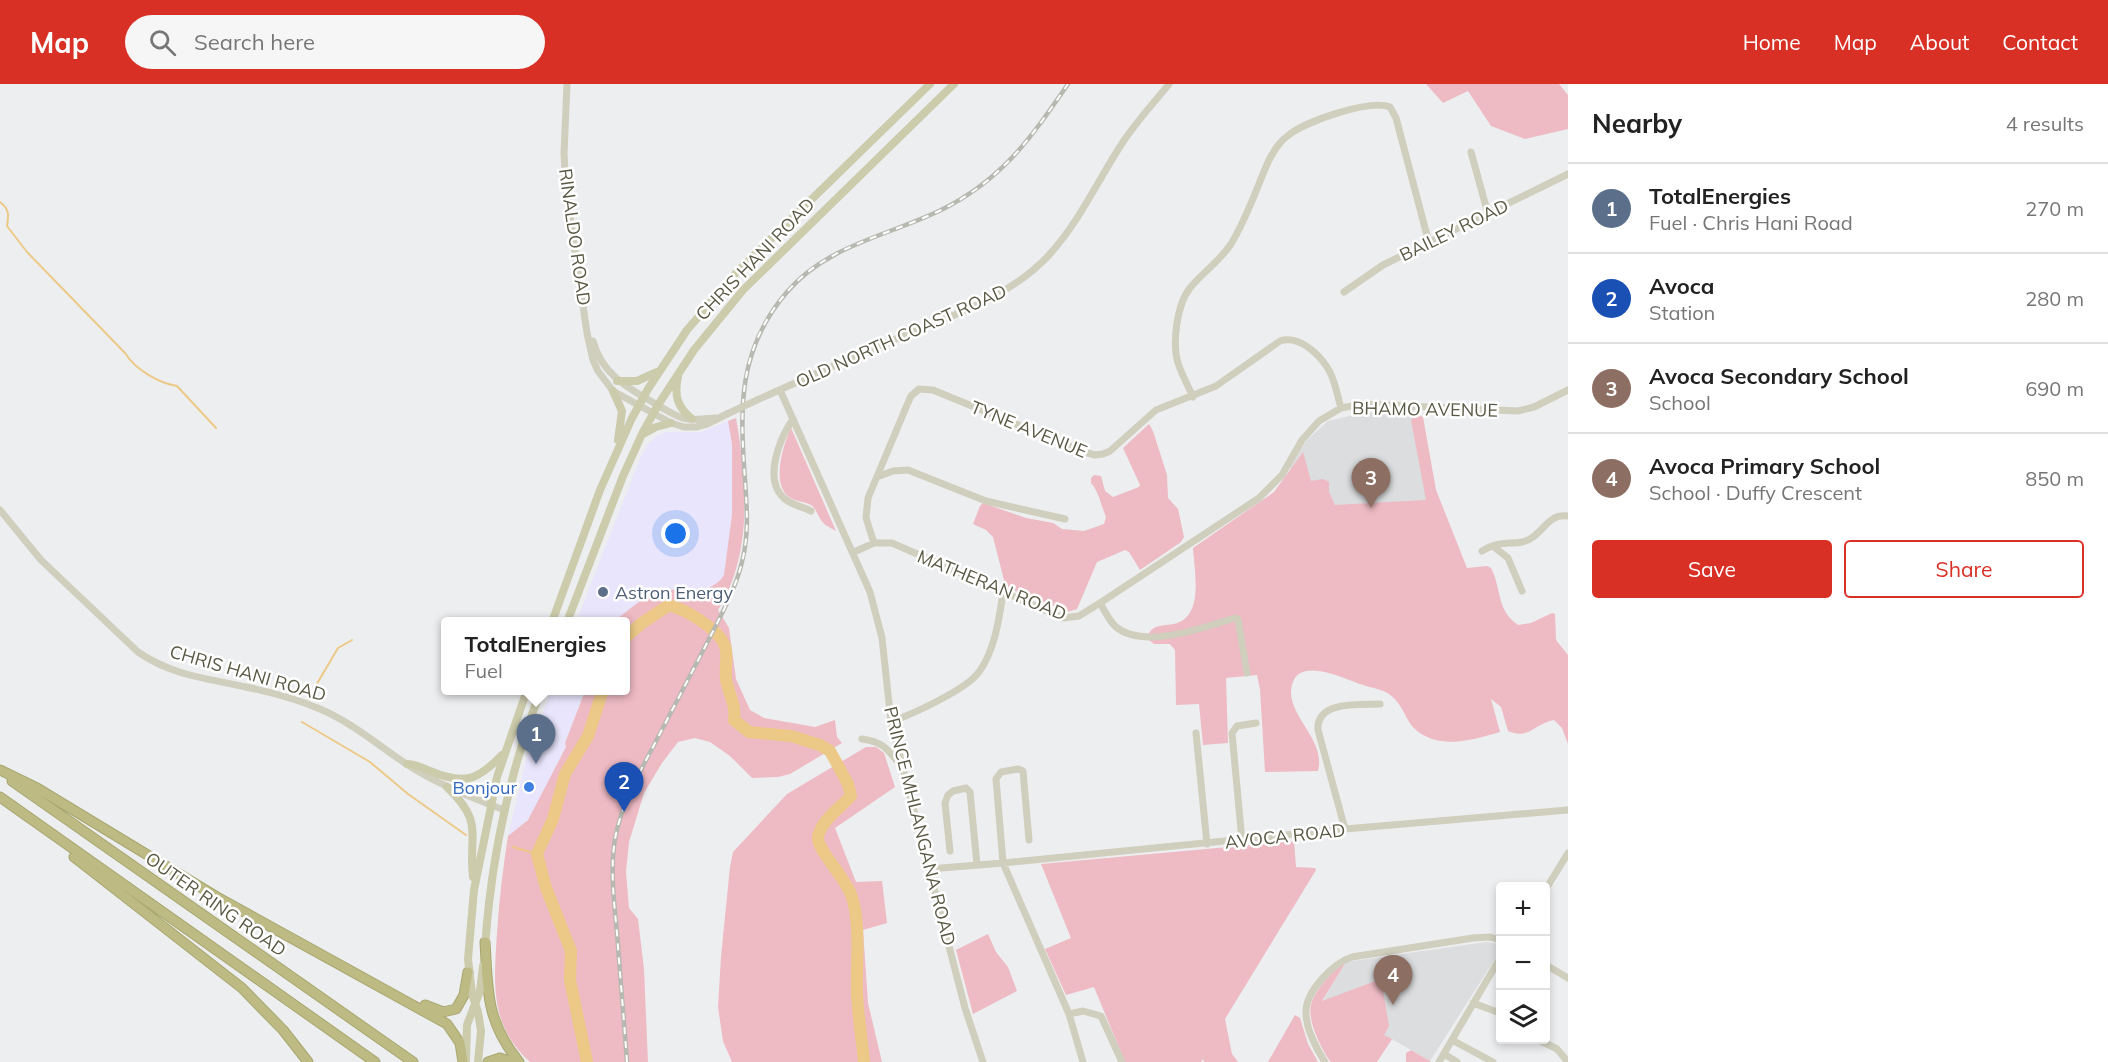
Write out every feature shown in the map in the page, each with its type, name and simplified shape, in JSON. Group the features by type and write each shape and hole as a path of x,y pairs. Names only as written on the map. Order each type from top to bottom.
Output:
{"highway":[{"path":"0,771 37,788 217,897 447,1024 460,1043 465,1062"},
{"name":"OUTER RING ROAD","path":"0,771 412,1062"},
{"path":"0,799 235,983 283,1030 308,1062"},
{"name":"OUTER RING ROAD","path":"0,799 375,1062"},
{"path":"485,942 488,992 494,1022 506,1047 519,1062"},
{"path":"360,976 432,1009 448,1012 456,1009 461,1003 468,972"},
{"path":"488,1062 500,1058 514,1062"}],"main road":[{"name":"CHRIS HANI ROAD","path":"554,617 615,455 641,401 687,330 736,273 930,84"},
{"name":"CHRIS HANI ROAD","path":"569,617 623,476 642,434 681,368 709,329 743,290 954,84"},
{"path":"681,368 676,397 683,412 692,419"},
{"path":"617,381 637,381 660,371"},
{"path":"613,390 620,404 622,418 615,455"},
{"path":"642,434 670,423"},
{"path":"478,1062 481,1031 468,972 474,890 490,804 504,753 525,695"},
{"path":"465,1062 467,1025 482,979 494,858 518,756 539,695"},
{"path":"407,764 416,765 451,779 462,780 482,773 504,753"},
{"path":"447,787 463,803 472,821 474,840 471,864 474,890"}],"street":[{"name":"RINALDO ROAD","path":"567,84 564,154 566,189 593,360 598,371 613,390 655,409"},
{"name":"OLD NORTH COAST ROAD","path":"655,409 670,423 684,427 707,424 718,417 888,342 998,296 1027,275 1065,236 1122,142 1168,84"},
{"path":"1193,397 1178,362 1176,351 1178,323 1184,298 1197,280 1220,259 1232,243 1269,160 1276,148 1291,133 1328,116 1376,105 1390,107 1396,118 1429,243"},
{"path":"1471,152 1488,214"},
{"name":"BAILEY ROAD","path":"1344,292 1383,265 1568,174"},
{"name":"RINALDO ROAD","path":"586,319 602,364 617,381 641,401"},
{"name":"TYNE AVENUE","path":"874,543 865,509 876,477 911,396 919,389 933,390 1095,455 1103,454 1110,451 1156,410 1216,386 1280,341 1291,339 1301,342 1327,367 1341,408"},
{"name":"PRINCE MHLANGANA ROAD","path":"780,390 870,592 882,638 891,722 901,764 965,1008 983,1062"},
{"name":"BHAMO AVENUE","path":"1100,603 1259,498 1282,475 1310,429 1318,421 1341,408 1362,404 1518,411 1534,408 1568,390"},
{"name":"OLD NORTH COAST ROAD","path":"655,409 682,418 718,417"},
{"path":"793,419 782,439 774,481 785,499 811,511"},
{"path":"876,477 893,471 908,470 986,501 1065,519"},
{"name":"CHRIS HANI ROAD","path":"0,510 41,560 138,652 153,662 182,673 214,682 245,687 322,710 447,787 504,810"},
{"path":"1482,551 1493,546 1525,541 1532,538 1548,521 1559,516 1568,516"},
{"path":"854,552 874,543"},
{"name":"MATHERAN ROAD","path":"874,543 892,543 1063,618 1074,618 1100,603"},
{"path":"1493,546 1508,558 1522,591"},
{"path":"891,722 913,714 975,677 984,664 993,642 1003,593"},
{"path":"1100,603 1113,623 1122,631 1156,637 1238,619 1247,673"},
{"path":"1345,829 1318,730 1318,721 1330,709 1380,704"},
{"path":"1242,841 1232,733 1237,726 1256,723"},
{"path":"1196,733 1207,844"},
{"path":"862,739 877,741 901,764"},
{"path":"1029,840 1023,771 1018,769 1001,772 996,779 1003,863 1069,1014 1083,1062"},
{"path":"950,851 946,801 952,791 966,788 970,792 977,865"},
{"name":"AVOCA ROAD","path":"928,869 1568,810"},
{"path":"1550,882 1568,853"},
{"path":"1325,1062 1314,1040 1306,1010 1318,985 1336,964 1352,957 1473,938 1496,939"},
{"path":"1439,1062 1496,965"},
{"path":"1550,968 1568,978"},
{"path":"1473,1003 1496,1012"},
{"path":"1069,1014 1083,1011 1101,1016 1122,1062"},
{"path":"1452,1040 1493,1062"},
{"path":"1548,1044 1557,1048 1568,1062"},
{"path":"1444,1054 1457,1062"}],"shaded area":[{"path":"1426,84 1559,84 1568,95 1568,129 1525,139 1491,126 1468,91 1443,103"},
{"path":"1375,410 1418,410 1433,493 1448,523 1327,595 1290,467 1306,441 1328,421"},
{"path":"1416,414 1423,417 1436,490 1467,568 1487,566 1491,568 1506,613 1518,625 1531,623 1552,613 1555,614 1556,640 1568,655 1568,744 1562,728 1554,720 1527,733 1508,731 1501,707 1491,699 1500,732 1475,739 1449,742 1432,739 1416,730 1396,700 1386,692 1325,672 1305,671 1293,682 1291,693 1298,715 1316,747 1319,759 1318,771 1265,772 1260,689 1257,675 1226,678 1228,743 1203,745 1199,704 1176,705 1175,650 1170,644 1154,644 1149,640 1149,633 1154,628 1184,620 1190,612 1194,603 1196,580 1193,548 1274,492 1303,452 1311,481 1323,479 1329,482 1329,492 1335,505 1426,500 1411,420"},
{"path":"736,418 743,466 744,516 737,565 718,610 729,628 736,679 750,710 764,718 815,727 835,720 837,737 842,743 790,774 752,778 730,756 710,742 695,738 678,742 644,793 629,842 626,872 629,908 638,919 644,969 648,1062 530,1062 507,1033 501,1018 495,986 499,908 508,836 528,820 566,747 565,743 583,695 630,695 630,617 619,617 652,594 667,590 694,590 711,587 724,575 732,515 732,444 728,421"},
{"path":"728,421 732,444 732,515 726,571 722,579 715,586 707,589 646,599 620,617 578,617 641,456 648,444 658,435 667,432 701,432"},
{"path":"1149,424 1167,475 1168,498 1178,509 1184,537 1181,542 1140,570 1129,552 1125,550 1097,562 1077,609 1067,612 1008,588 993,537 986,530 973,524 980,506 983,503 1026,518 1053,523 1062,529 1084,531 1104,524 1106,517 1091,478 1094,475 1101,476 1105,491 1113,497 1139,487 1123,448"},
{"path":"791,428 836,531 822,522 815,508 792,499 784,491 780,464"},
{"path":"550,695 583,695 565,743 566,747 549,782 528,820 508,836 527,756"},
{"path":"866,747 876,747 884,753 895,787 835,828 856,882 882,881 887,923 863,930 868,1003 882,1062 732,1062 723,1041 718,1007 721,957 733,852 787,794"},
{"path":"1294,841 1296,867 1315,868 1316,870 1225,1019 1232,1054 1238,1062 1204,1062 1203,1059 1201,1062 1125,1062 1094,987 1066,995 1045,949 1071,938 1041,864"},
{"path":"988,934 996,952 1008,967 1017,991 973,1014 956,950"},
{"path":"1486,942 1496,944 1496,957 1430,1061 1392,1039 1385,1050 1318,1009 1346,962"},
{"path":"1346,962 1322,1001 1381,979 1389,1026 1384,1035 1392,1039 1377,1062 1331,1062 1313,1027 1310,1011 1313,999 1325,981"},
{"path":"1295,1015 1300,1018 1308,1044 1318,1062 1268,1062"},
{"path":"1411,1050 1431,1062 1406,1062 1406,1053"}],"waterway":[{"path":"0,202 8,212 7,226 27,252 129,359 141,370 155,378 177,386 216,428"},
{"path":"630,634 669,605 692,615 709,626 725,646 726,679 734,720 749,732 791,736 820,745 830,751 848,784 851,796 826,821 818,839 823,851 849,890 855,909 858,1002 864,1062"},
{"path":"308,699 338,648 352,640"},
{"path":"587,1062 570,980 571,951 546,888 537,854 553,819 565,774 588,736 601,695"},
{"path":"302,722 370,762 408,794 466,835"},
{"path":"513,847 537,854"}],"railway":[{"path":"627,1062 613,886 615,839 630,792 722,614 739,573 746,542 747,521 742,429 745,381 750,358 759,336 787,292 820,263 859,243 941,210 981,185 1014,156 1028,140 1068,84"}],"place":[{"name":"Avoca Secondary School","path":"1371,508"},
{"name":"Astron Energy","path":"603,592"},
{"name":"TotalEnergies","path":"536,764"},
{"name":"Bonjour","path":"529,787"},
{"name":"Avoca","path":"624,812"},
{"name":"Avoca Primary School","path":"1393,1005"}]}
